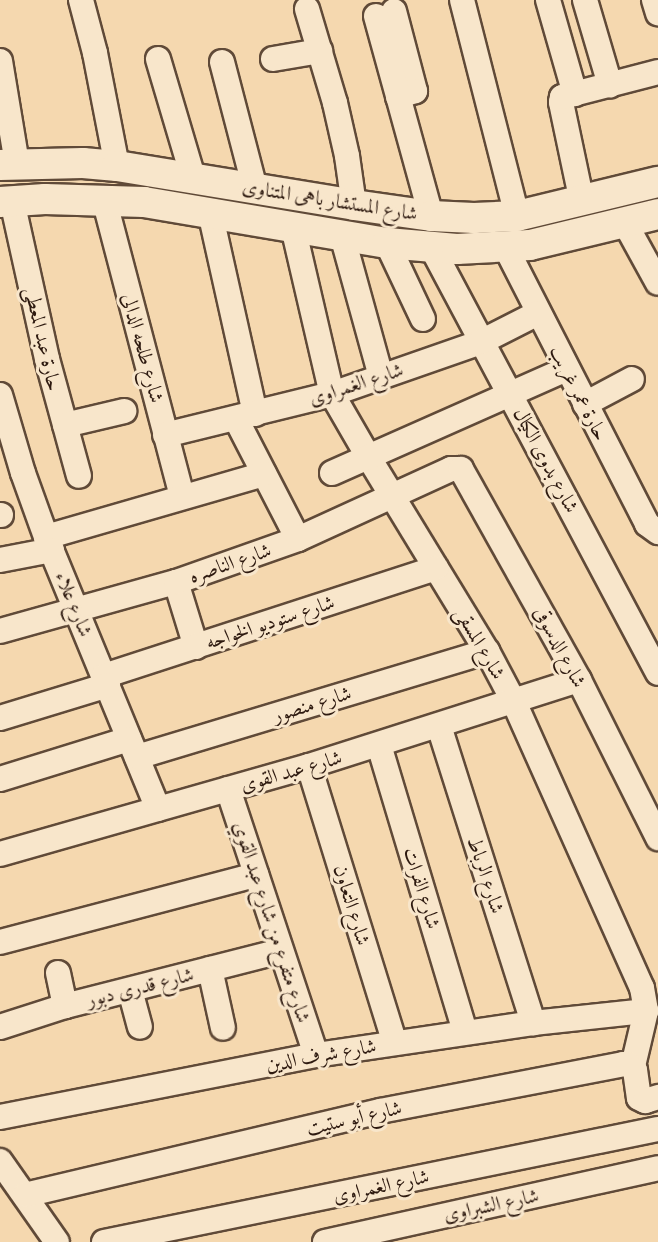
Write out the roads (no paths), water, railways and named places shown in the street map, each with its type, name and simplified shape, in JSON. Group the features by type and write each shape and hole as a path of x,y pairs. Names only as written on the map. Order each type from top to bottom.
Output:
{"street":[{"path":"81,0 95,53 117,166"},
{"path":"462,0 517,216"},
{"path":"548,0 575,94"},
{"path":"585,0 610,85"},
{"path":"654,0 658,13"},
{"path":"307,9 347,156 354,205"},
{"path":"385,14 415,91 398,97 431,216"},
{"path":"273,59 320,51"},
{"path":"158,59 193,177"},
{"path":"0,61 9,165"},
{"path":"222,62 255,189"},
{"path":"582,202 561,102 566,95 658,72"},
{"name":"شارع المستشار باهى المتناوى","path":"9,165 117,166 431,216 517,216 658,182"},
{"name":"شارع طلحه الدالى","path":"104,200 182,497"},
{"name":"شارع المستشار باهى المتناوى","path":"6,201 144,202 387,243 432,248 506,248 658,214"},
{"name":"حارة عبد المعطى","path":"6,201 79,476"},
{"path":"210,212 245,416 264,474 298,539"},
{"path":"625,223 658,283"},
{"name":"شارع المسقى","path":"292,226 332,394 487,651 514,702 642,988 645,1011 633,1066"},
{"path":"342,235 381,377"},
{"path":"387,243 423,319"},
{"name":"شارع بدوى الكيال","path":"432,248 481,342 512,394 658,673"},
{"name":"حارة عمر غريب","path":"506,248 647,524 658,532"},
{"name":"شارع الغمراوى","path":"165,435 332,394 481,342 538,313"},
{"path":"332,473 567,369"},
{"path":"585,404 632,379"},
{"name":"شارع علاء","path":"0,395 23,473 49,543 158,809"},
{"path":"65,425 124,411"},
{"name":"شارع الدسوقى","path":"451,469 456,467 465,473 579,680 658,838"},
{"name":"شارع الناصره","path":"0,632 77,612 176,582 298,539 451,469"},
{"path":"0,560 182,497 264,474"},
{"name":"شارع ستوديو الخواجه","path":"0,718 196,647 436,568"},
{"path":"176,582 196,647"},
{"name":"شارع منصور","path":"0,778 133,748 487,651"},
{"name":"شارع عبد القوى","path":"0,854 379,745 579,680"},
{"name":"شارع الرباط","path":"439,726 533,1023"},
{"name":"شارع الفرات","path":"379,745 465,1032"},
{"name":"شارع التعاون","path":"309,766 395,1043"},
{"name":"شارع متفرع من شارع عبد القوي","path":"228,789 315,1055"},
{"path":"0,942 256,875"},
{"name":"شارع قدرى دبور","path":"0,1027 65,1006 280,951"},
{"path":"210,969 223,1028"},
{"path":"58,973 65,1006"},
{"path":"130,990 140,1027"},
{"name":"شارع شرف الدين","path":"0,1117 315,1055 465,1032 645,1011"},
{"name":"شارع أبو ستيت","path":"25,1195 380,1111 623,1064 633,1066"},
{"path":"633,1066 639,1098 645,1101 658,1097"},
{"name":"شارع الغمراوى","path":"104,1242 658,1129"},
{"path":"0,1161 57,1242"},
{"name":"شارع الشبراوى","path":"325,1242 658,1168"}]}
